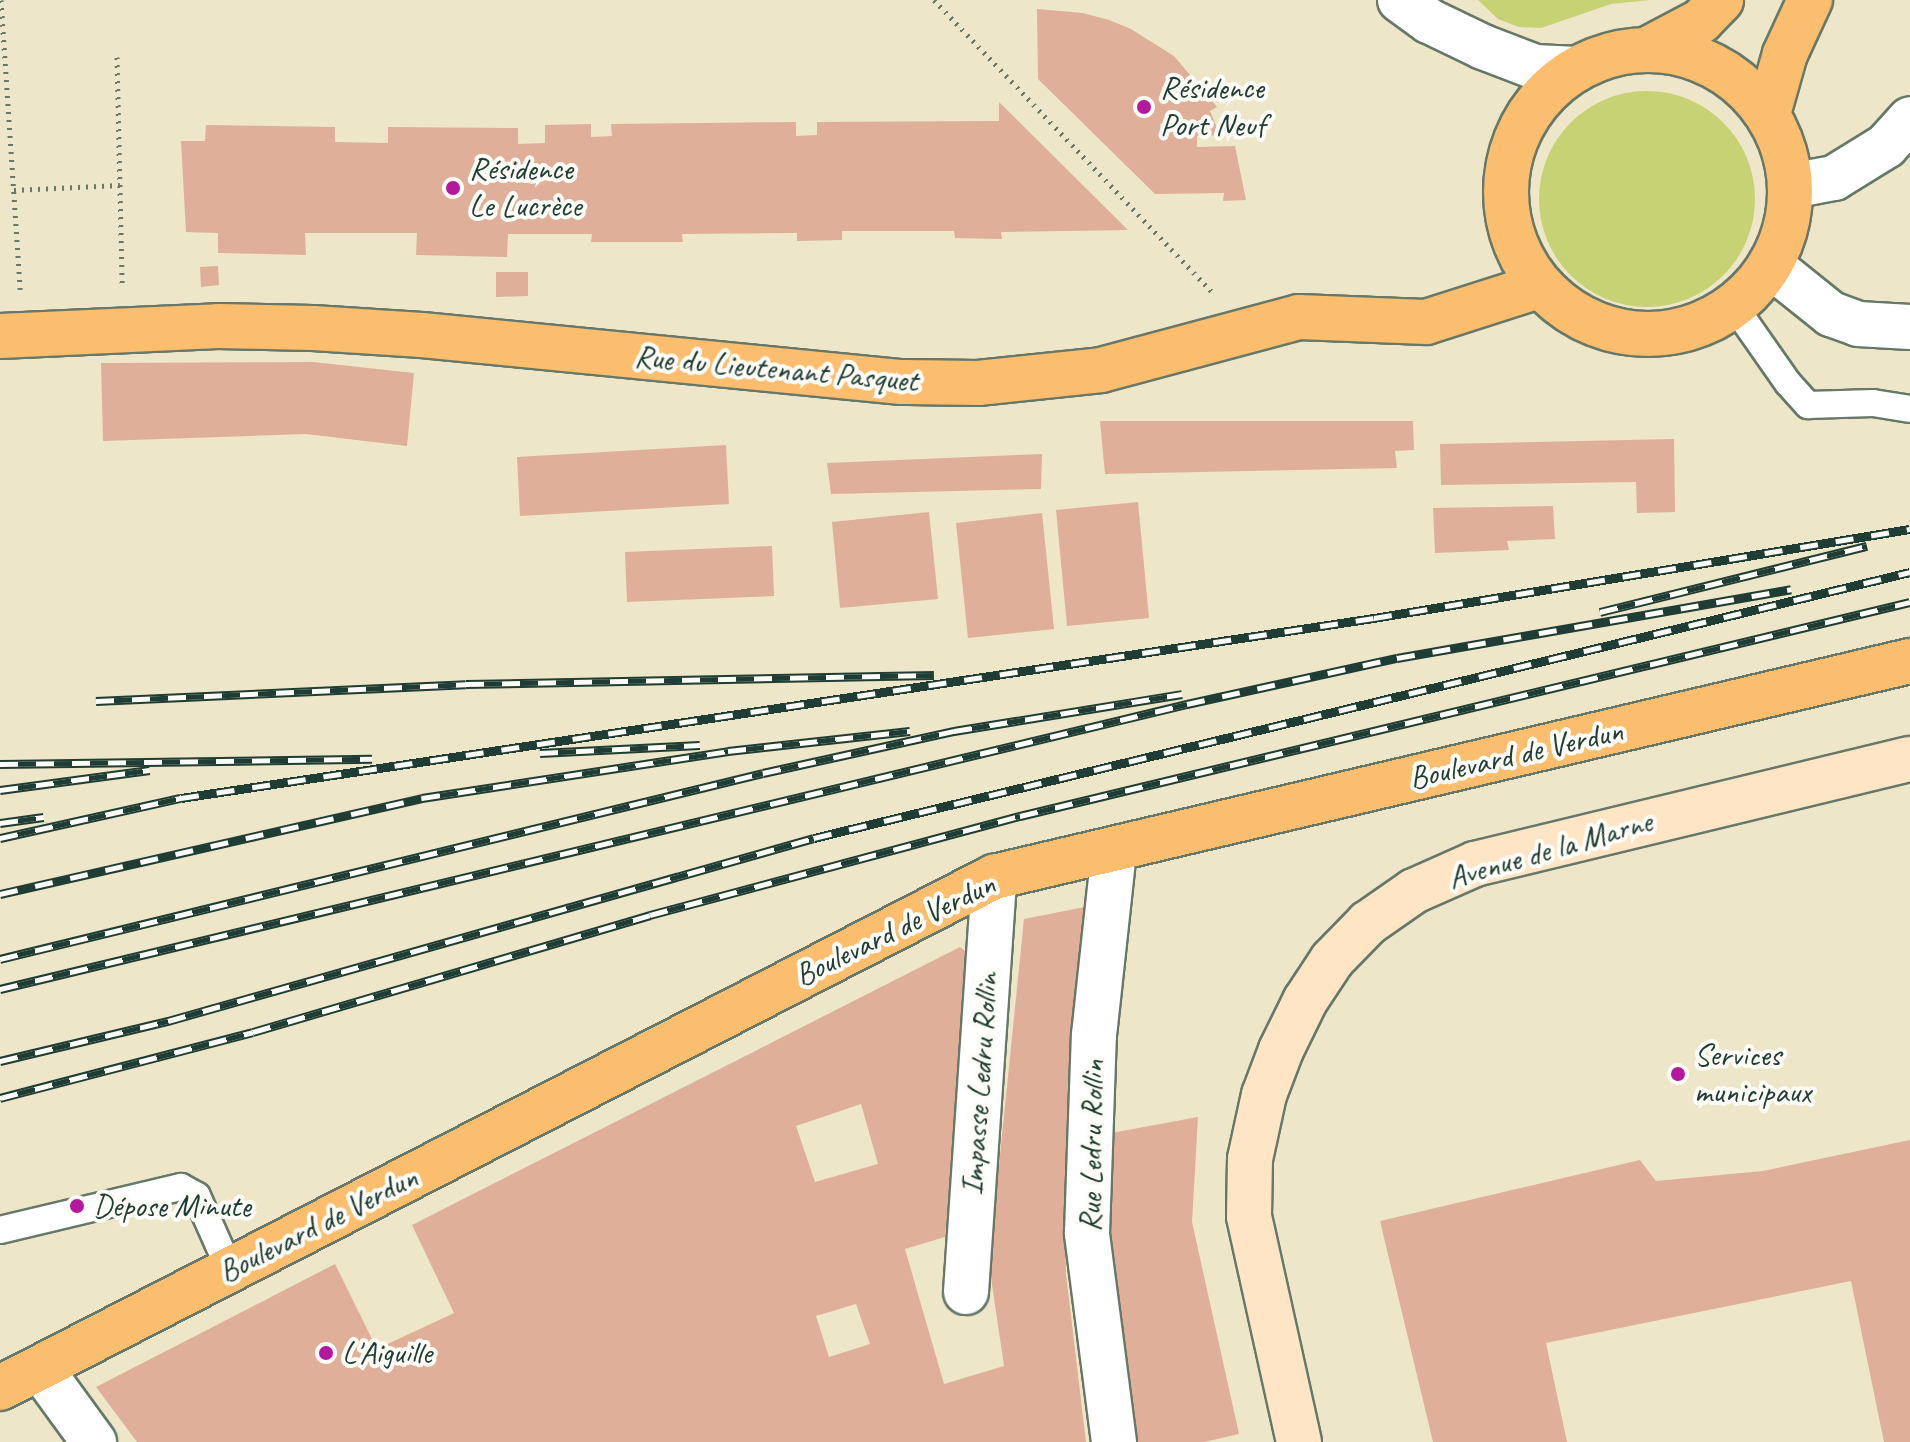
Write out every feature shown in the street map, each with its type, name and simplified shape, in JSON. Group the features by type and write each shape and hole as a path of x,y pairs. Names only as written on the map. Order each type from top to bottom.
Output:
{"main road":[{"path":"1648,49 1695,57 1736,79 1768,114 1785,149 1791,186 1787,228 1771,266 1734,306 1686,330 1633,334 1581,319 1539,286 1520,256 1508,222 1505,186 1511,150 1525,118 1548,90 1577,69 1611,55 1648,49 1701,21 1721,0"},
{"path":"1768,114 1785,54 1810,0"},
{"name":"Rue du Lieutenant Pasquet","path":"12,335 218,326 422,335 940,383 1013,381 1101,370 1299,317 1426,322 1539,286"},
{"name":"Boulevard de Verdun","path":"0,1388 994,877 1910,661"},
{"name":"Avenue de la Marne","path":"1299,1442 1249,1216 1250,1159 1264,1095 1281,1050 1305,1001 1332,960 1368,923 1414,891 1475,864 1910,759"}],"street":[{"path":"1400,0 1429,21 1483,47 1535,67 1577,69"},
{"path":"1791,186 1834,178 1886,146 1910,119"},
{"path":"1771,266 1831,314 1858,324 1910,327"},
{"name":"Rue Ledru Rollin","path":"1114,850 1094,1035 1087,1233 1114,1442"},
{"name":"Impasse Ledru Rollin","path":"966,1292 994,877"},
{"path":"40,1368 94,1442"}],"lane":[{"path":"1734,306 1788,383 1808,405 1873,403 1910,409"},
{"path":"0,1230 181,1187 197,1196 230,1270"}],"path":[{"path":"1,0 14,190 12,335"},
{"path":"934,0 1249,331"},
{"path":"117,57 124,328"},
{"path":"14,190 120,185"}],"green space":[{"path":"1478,0 1650,0 1611,4 1541,28 1519,27 1498,19"},
{"path":"1647,91 1689,99 1724,122 1747,157 1755,199 1747,241 1724,276 1689,299 1647,307 1605,299 1570,276 1547,241 1539,199 1547,157 1570,122 1605,99"}],"building":[{"name":"Résidence Port Neuf","path":"1037,9 1083,13 1109,20 1131,29 1174,56 1217,107 1210,111 1220,135 1197,136 1197,147 1235,146 1246,200 1223,201 1224,193 1155,194 1038,79"},
{"path":"999,102 1128,230 1001,232 1002,239 955,238 954,231 842,231 842,240 797,241 797,233 682,234 683,242 591,242 592,234 508,234 507,257 416,255 417,233 305,233 306,255 218,253 218,233 186,232 181,141 205,141 206,125 335,127 335,142 388,143 388,127 518,128 518,144 545,143 545,125 591,124 591,137 612,136 611,124 796,122 796,136 817,135 817,122 999,121"},
{"path":"218,266 219,285 201,287 200,267"},
{"path":"496,272 528,272 528,296 496,297"},
{"path":"313,362 414,373 407,446 306,434 103,441 101,363"},
{"path":"1100,421 1413,421 1414,450 1395,451 1397,468 1105,474"},
{"path":"1674,439 1675,512 1637,513 1636,482 1441,485 1440,444"},
{"path":"726,445 729,504 520,516 517,457"},
{"path":"1042,454 1041,489 831,494 827,463"},
{"path":"1138,502 1149,618 1067,626 1056,510"},
{"path":"1553,506 1555,539 1507,541 1509,550 1435,553 1433,508"},
{"path":"929,512 938,599 840,608 832,522"},
{"path":"1042,513 1054,629 968,638 956,523"},
{"path":"772,546 774,596 627,602 625,552"},
{"path":"1100,904 1068,1165 1065,1228 1066,1274 1086,1442 137,1442 96,1387 335,1264 377,1349 454,1313 412,1225 960,947 973,957 945,1237 905,1249 944,1384 1004,1366 989,1264 1024,919","holes":["861,1104 878,1164 815,1182 796,1126","856,1304 870,1344 829,1357 816,1316"]},
{"path":"1198,1117 1192,1222 1239,1434 1204,1442 1125,1442 1108,1272 1106,1134"},
{"path":"1910,1140 1910,1442 1884,1442 1851,1281 1546,1343 1567,1442 1433,1442 1380,1221 1640,1160 1656,1181 1763,1171"}],"railway":[{"path":"0,838 181,798 1374,618 1910,529"},
{"path":"1600,612 1867,546"},
{"path":"0,1061 168,1021 814,838 1910,572"},
{"path":"0,989 1187,704 1397,658 1791,589"},
{"path":"0,1098 253,1032 650,915 1020,816 1910,602"},
{"path":"96,701 466,684 934,675"},
{"path":"0,959 763,773 954,731 1182,694"},
{"path":"0,894 422,798 728,751 910,731"},
{"path":"540,753 700,745"},
{"path":"0,764 372,759"},
{"path":"0,790 150,770"},
{"path":"0,823 44,817"}],"place":[{"name":"Résidence Port Neuf","path":"1144,107"},
{"name":"Résidence Le Lucrèce","path":"453,188"},
{"name":"Services municipaux","path":"1678,1074"},
{"name":"Dépose Minute","path":"77,1206"},
{"name":"L'Aiguille","path":"326,1353"}]}
